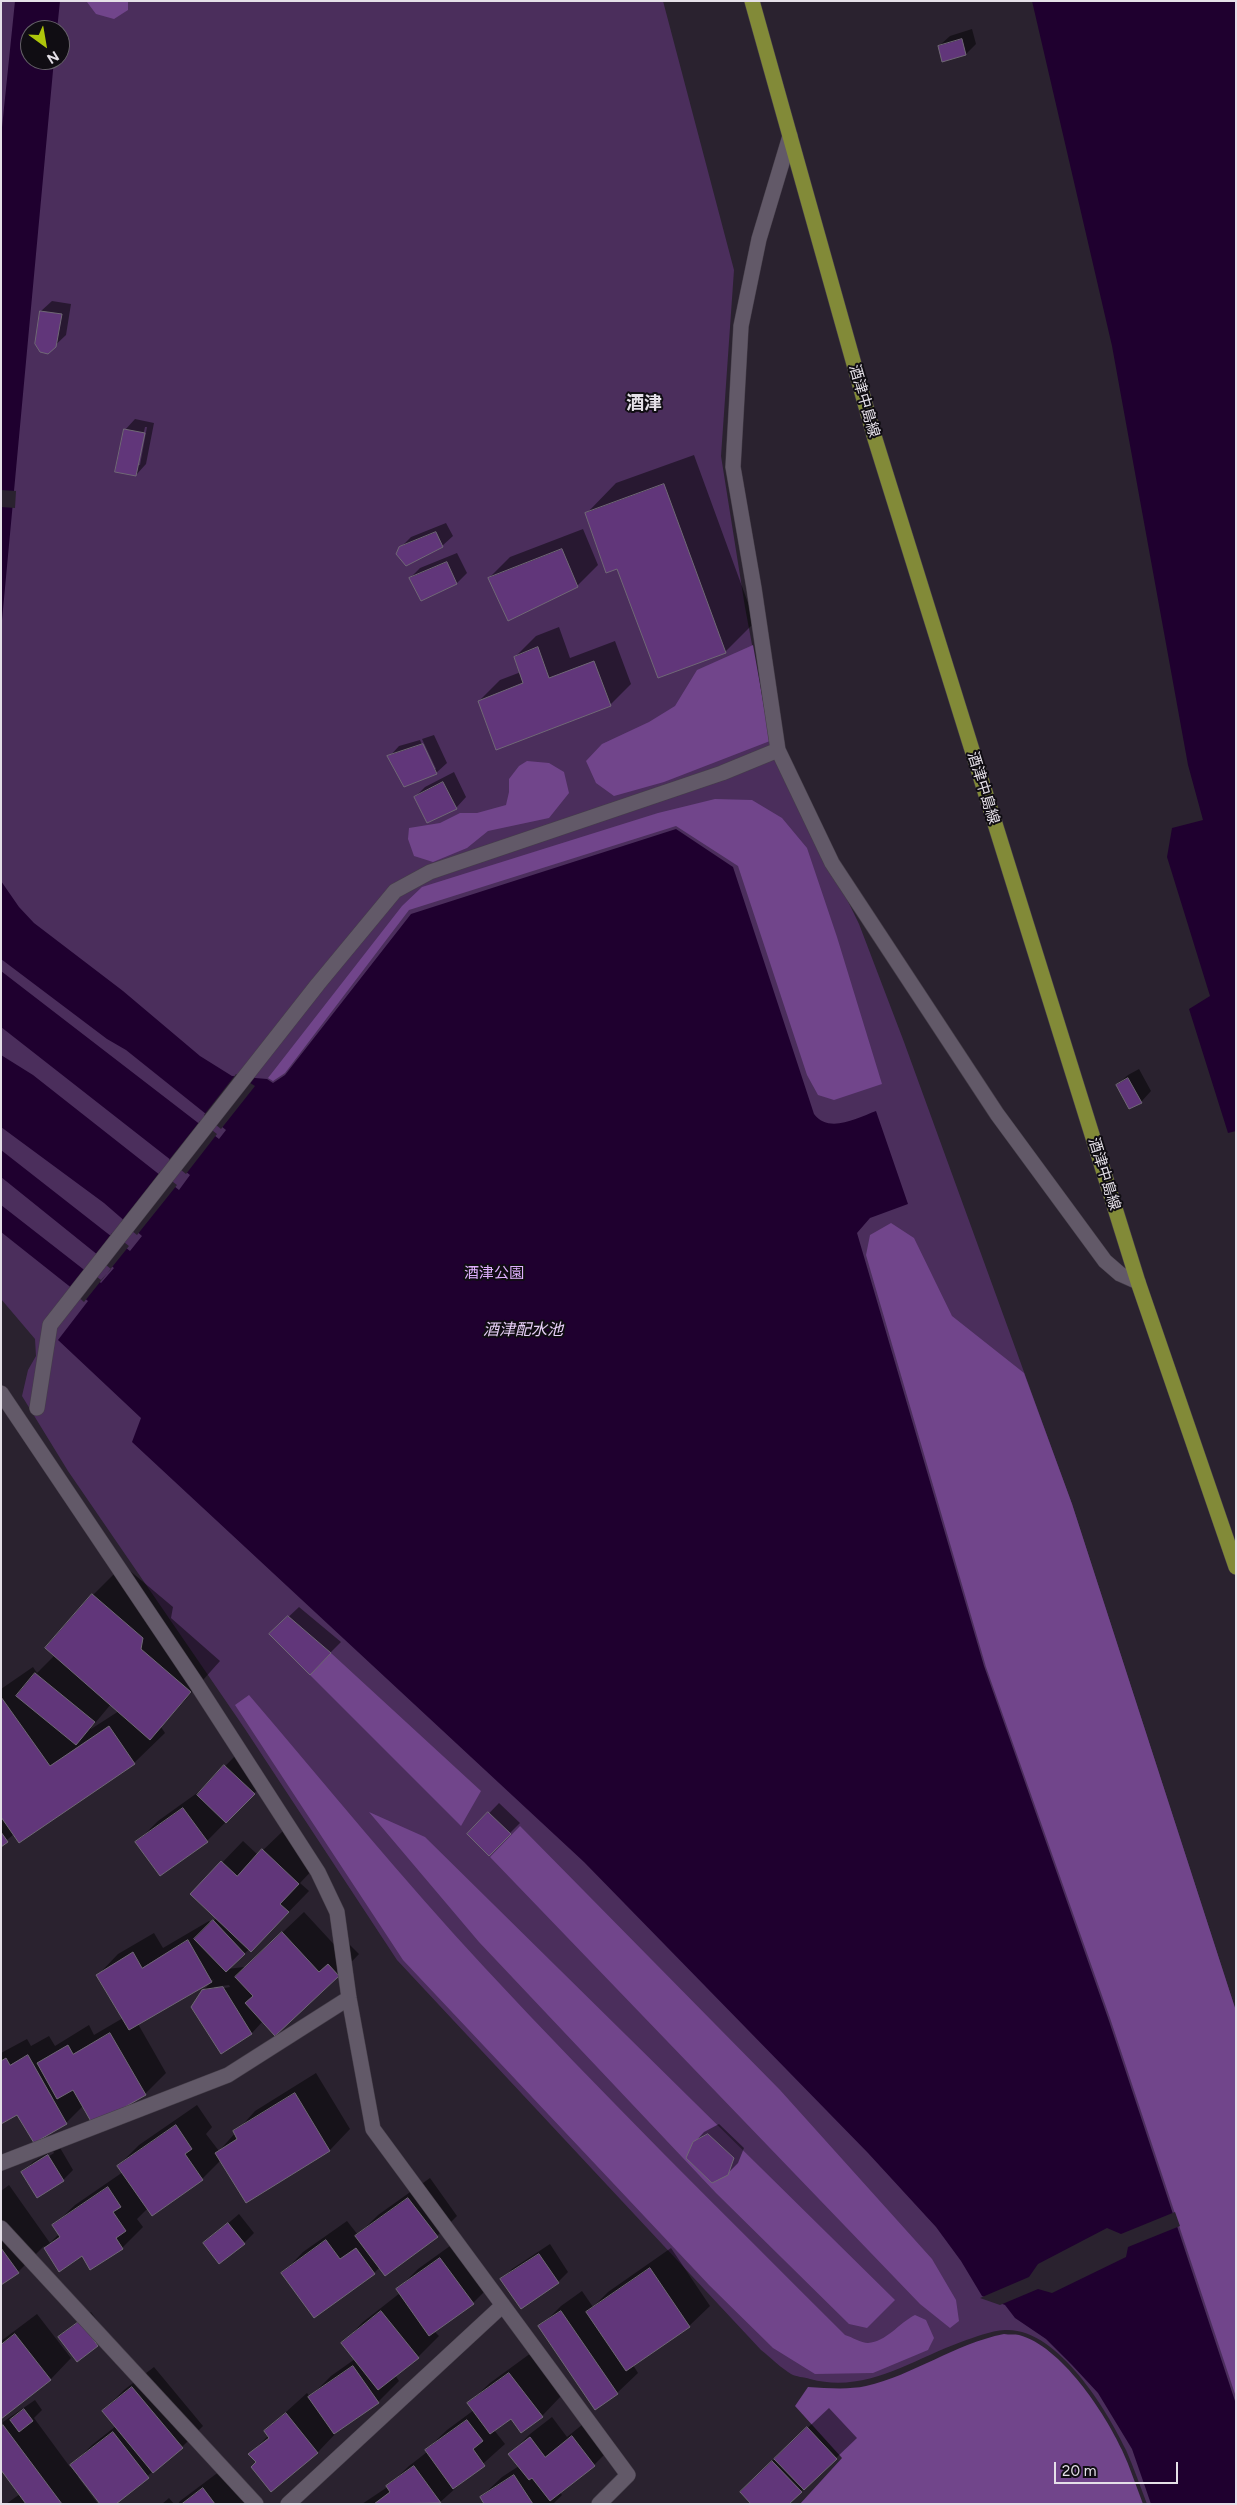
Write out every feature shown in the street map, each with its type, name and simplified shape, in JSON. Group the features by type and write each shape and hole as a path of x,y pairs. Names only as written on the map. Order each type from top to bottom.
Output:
{"main road":[{"name":"酒津中島線","path":"752,1 875,439 1138,1282 1236,1567"}],"street":[{"path":"790,136 759,239 741,326 732,467 754,588 778,750 832,862 996,1114 1105,1261 1120,1274 1138,1282"},
{"path":"37,1408 50,1325 73,1299 318,984 395,891 430,872 722,773 778,750"},
{"path":"1,1393 196,1684 318,1872 337,1912 349,1998 373,2129 628,2475 600,2504"},
{"path":"1,2163 228,2075 349,1998"},
{"path":"1,2228 256,2504"},
{"path":"288,2504 502,2305"}],"green space":[{"name":"酒津公園","path":"1,1 663,1 734,270 721,456 745,607 770,741 859,924 904,1042 1072,1504 1236,2011 1236,2504 1147,2504 1126,2450 1093,2394 1061,2356 1043,2342 1024,2333 1005,2330 988,2333 942,2349 888,2373 850,2382 831,2382 793,2375 761,2350 397,1960 245,1729 68,1471 22,1396 28,1370 36,1356 35,1339 1,1299"}],"shaded area":[{"path":"128,1 128,10 114,19 96,14 87,2"},
{"path":"753,645 770,741 664,782 614,796 596,783 586,761 602,744 649,722 675,706 697,670"},
{"path":"527,761 549,763 564,772 569,793 549,818 488,831 467,848 433,862 414,856 408,839 409,828 440,823 460,813 477,813 506,805 509,779 519,766"},
{"path":"715,799 752,800 782,818 807,848 837,937 882,1084 834,1100 818,1095 807,1075 738,866 676,826 409,910 285,1073 273,1081 268,1078 402,906 422,887 658,813"},
{"path":"891,1223 914,1238 952,1316 1024,1373 1072,1504 1236,2011 1236,2397 1110,2018 986,1667 866,1255 870,1235"},
{"path":"331,1653 481,1791 461,1826 310,1675"},
{"path":"249,1695 395,1867 485,1968 618,2108 845,2335 865,2343 875,2342 887,2336 915,2315 926,2320 934,2338 928,2350 873,2373 815,2374 773,2348 709,2285 403,1960 235,1705"},
{"path":"369,1812 425,1837 895,2300 867,2328 849,2324 716,2193 479,1942"},
{"path":"520,1826 780,2090 932,2259 956,2300 959,2321 950,2328 920,2304 490,1857"},
{"path":"1004,2334 1019,2335 1035,2342 1066,2366 1080,2383 1105,2418 1122,2450 1143,2504 800,2504 842,2458 795,2406 808,2387 845,2388 866,2386 901,2375 968,2345"}],"water":[{"path":"15,1 60,1 58,20 20,20 20,70 53,70 1,631 1,137"},
{"path":"1032,1 1236,1 1236,1131 1228,1133 1189,1009 1210,996 1167,857 1172,828 1203,820 1188,765 1112,346"},
{"name":"酒津配水池","path":"676,829 733,867 814,1114 820,1120 835,1124 844,1123 876,1111 908,1204 870,1218 857,1233 984,1666 1109,2021 1236,2404 1236,2504 1151,2504 1132,2449 1098,2393 1072,2365 1046,2339 1015,2318 1005,2305 982,2296 961,2261 936,2227 868,2153 584,1862 132,1442 141,1418 58,1340 88,1301 1,1232 1,1205 101,1283 114,1268 1,1177 1,1150 130,1251 142,1236 104,1203 1,1127 1,1055 33,1075 179,1190 190,1175 1,1027 1,971 219,1139 226,1130 126,1050 107,1039 1,959 1,881 19,907 34,923 123,991 200,1056 232,1076 267,1079 273,1083 285,1075 411,914"}],"pier":[{"path":"1,490 16,491 15,508 1,507"},
{"path":"236,1074 255,1086 221,1129 204,1115"},
{"path":"200,1121 217,1134 186,1174 169,1160"},
{"path":"160,1172 177,1185 137,1235 121,1222"},
{"path":"112,1233 129,1246 111,1269 95,1256"},
{"path":"86,1268 101,1280 107,1274 84,1302 69,1289"},
{"path":"1175,2212 1180,2226 1128,2247 1126,2257 1052,2293 1038,2289 1000,2305 980,2298 1029,2277 1038,2264 1107,2228 1121,2234"}],"building":[{"path":"962,39 966,55 942,62 938,46"},
{"path":"40,311 62,314 56,347 48,354 40,352 35,344"},
{"path":"124,429 145,433 136,476 115,472"},
{"path":"664,484 726,653 658,678 617,569 606,573 585,513"},
{"path":"436,532 443,547 406,566 396,554 399,547"},
{"path":"562,549 578,587 508,621 488,578"},
{"path":"447,562 457,584 421,601 409,578"},
{"path":"538,647 549,678 594,661 611,706 496,750 478,701 523,683 514,657"},
{"path":"423,744 437,774 404,787 387,756"},
{"path":"443,782 457,809 427,823 414,797"},
{"path":"1128,1078 1142,1103 1129,1109 1116,1085"},
{"path":"92,1594 143,1638 141,1649 191,1692 150,1740 45,1648"},
{"path":"288,1616 331,1653 310,1675 269,1634"},
{"path":"35,1673 95,1722 76,1745 16,1696"},
{"path":"1,1697 50,1766 109,1726 135,1764 19,1843 1,1817"},
{"path":"224,1765 255,1794 226,1823 197,1795"},
{"path":"183,1808 208,1842 160,1876 135,1842"},
{"path":"488,1812 511,1834 489,1856 467,1834"},
{"path":"1,1832 8,1842 1,1847"},
{"path":"262,1849 299,1884 280,1904 289,1912 251,1952 190,1894 221,1861 237,1876"},
{"path":"213,1920 245,1954 226,1972 194,1939"},
{"path":"282,1932 319,1972 328,1964 339,1976 275,2036 245,2003 253,1996 235,1977"},
{"path":"188,1940 212,1982 129,2030 96,1975 133,1952 142,1968"},
{"path":"223,1987 252,2034 221,2054 191,2007 202,1990"},
{"path":"110,2033 146,2095 93,2125 73,2090 57,2099 37,2063 68,2045 73,2054"},
{"path":"28,2055 67,2124 34,2143 17,2115 1,2124 1,2061 6,2058 10,2065"},
{"path":"295,2093 330,2151 246,2203 215,2153 237,2139 233,2131"},
{"path":"176,2125 192,2149 185,2154 203,2180 152,2216 117,2166"},
{"path":"708,2134 734,2158 728,2175 712,2183 686,2158 693,2142"},
{"path":"48,2155 64,2181 37,2198 21,2172"},
{"path":"108,2187 121,2207 113,2212 126,2231 116,2238 123,2249 90,2270 82,2256 59,2272 44,2248 60,2237 52,2225"},
{"path":"408,2198 438,2237 385,2276 355,2236"},
{"path":"228,2223 245,2244 219,2264 203,2243"},
{"path":"326,2240 340,2259 356,2248 375,2274 314,2318 281,2273"},
{"path":"1,2248 19,2273 1,2285"},
{"path":"539,2254 559,2283 521,2309 500,2279"},
{"path":"440,2258 474,2304 429,2336 396,2289"},
{"path":"650,2268 690,2327 626,2371 586,2312"},
{"path":"381,2311 419,2358 378,2390 341,2343"},
{"path":"561,2311 618,2394 595,2410 538,2326"},
{"path":"80,2321 98,2346 77,2362 58,2337"},
{"path":"15,2334 51,2380 1,2419 1,2345"},
{"path":"353,2366 379,2403 334,2434 308,2397"},
{"path":"509,2373 543,2417 521,2433 511,2419 490,2434 467,2403"},
{"path":"132,2387 183,2448 153,2473 102,2411"},
{"path":"24,2409 33,2421 19,2432 10,2420"},
{"path":"286,2413 318,2453 271,2492 251,2467 256,2462 248,2454 269,2438 264,2431"},
{"path":"467,2420 483,2441 473,2449 485,2466 453,2489 425,2450"},
{"path":"3,2425 62,2504 26,2504 1,2470 1,2427"},
{"path":"807,2427 837,2459 804,2490 774,2459"},
{"path":"113,2432 149,2478 116,2504 100,2504 70,2465"},
{"path":"572,2436 595,2466 550,2501 532,2478 529,2480 508,2454 530,2437 545,2457"},
{"path":"772,2461 802,2492 789,2504 751,2504 740,2492"},
{"path":"414,2466 441,2503 374,2504 390,2492 386,2486"},
{"path":"514,2475 533,2504 484,2504 480,2497"},
{"path":"203,2488 215,2504 182,2504"}],"district":[{"name":"酒津","path":"644,404"}]}
